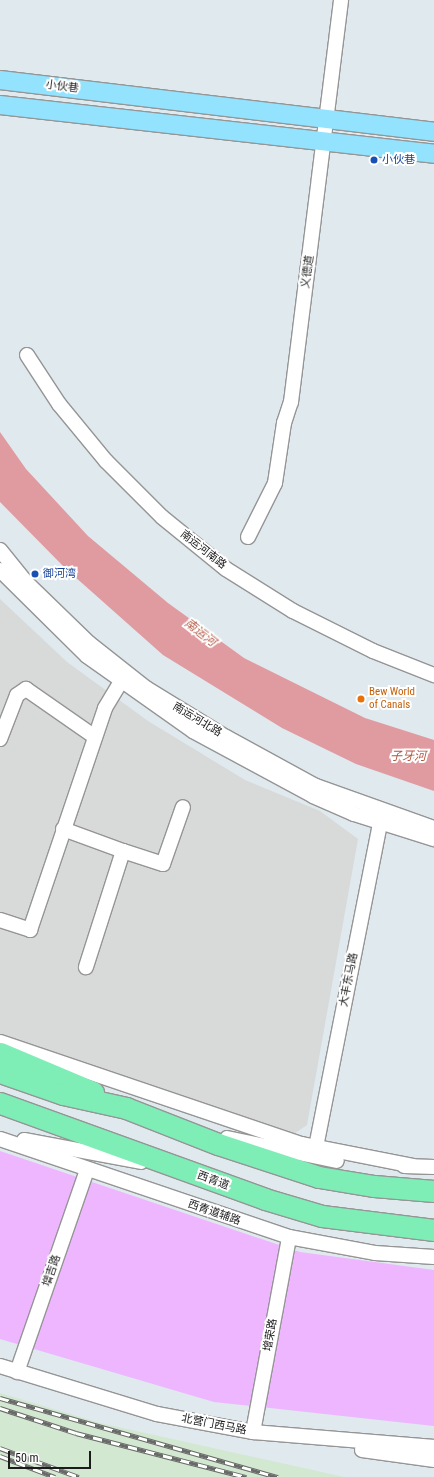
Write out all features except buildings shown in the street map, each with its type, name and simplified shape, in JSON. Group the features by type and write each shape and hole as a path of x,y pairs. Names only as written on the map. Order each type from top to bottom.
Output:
{"highway":[{"path":"0,1053 61,1077 126,1108 319,1177 374,1186 434,1191"},
{"path":"0,1072 63,1094 126,1108"},
{"name":"西青道","path":"0,1103 180,1169 322,1216 434,1230"},
{"path":"0,1116 104,1142"}],"main road":[{"name":"小伙巷","path":"0,80 434,132"},
{"path":"0,105 434,154"}],"street":[{"name":"义德道","path":"248,537 275,483 284,423 291,402 326,141 341,0"},
{"name":"南运河南路","path":"27,355 59,404 106,461 162,517 226,569 293,611 373,651 434,675"},
{"name":"南运河北路","path":"0,550 26,582 123,678"},
{"name":"南运河北路","path":"0,570 42,614 123,678 264,759 316,786 382,818 434,839"},
{"path":"0,920 30,930 105,708 123,678"},
{"path":"0,739 17,695 26,689 95,737"},
{"path":"63,829 163,864 183,807"},
{"name":"南运河北路","path":"382,818 434,828"},
{"name":"大丰东马路","path":"316,1147 382,818"},
{"path":"86,967 124,851"},
{"path":"0,1042 316,1147 413,1166"},
{"path":"174,1126 340,1162 434,1167"},
{"path":"0,1136 180,1169"},
{"name":"西青道辅路","path":"0,1139 289,1237 375,1253 434,1257"},
{"name":"增吉路","path":"9,1369 83,1168"},
{"name":"增荣路","path":"253,1432 289,1237"},
{"name":"北营门西马路","path":"9,1369 157,1414 279,1436 433,1456"}],"shaded area":[{"path":"0,599 67,662 148,721 245,780 320,811 358,839 307,1125 292,1135 0,1034"},
{"path":"0,1151 300,1252 434,1270 434,1426 214,1402 0,1339"},
{"path":"0,1393 100,1423 344,1477 0,1477"}],"water":[{"name":"子牙河","path":"0,432 26,469 88,536 168,603 244,658 365,718 434,740 434,791 356,764 282,728 163,655 65,568 0,502"}],"railway":[{"path":"0,1398 278,1477"},
{"path":"0,1408 76,1433 246,1477"},
{"path":"0,1448 79,1477"},
{"path":"0,1456 55,1477"}],"place":[{"name":"小伙巷","path":"374,160"},
{"name":"御河湾","path":"35,574"},
{"name":"Bew World of Canals","path":"361,699"}],"water label":[{"name":"南运河","path":"200,633"}]}
